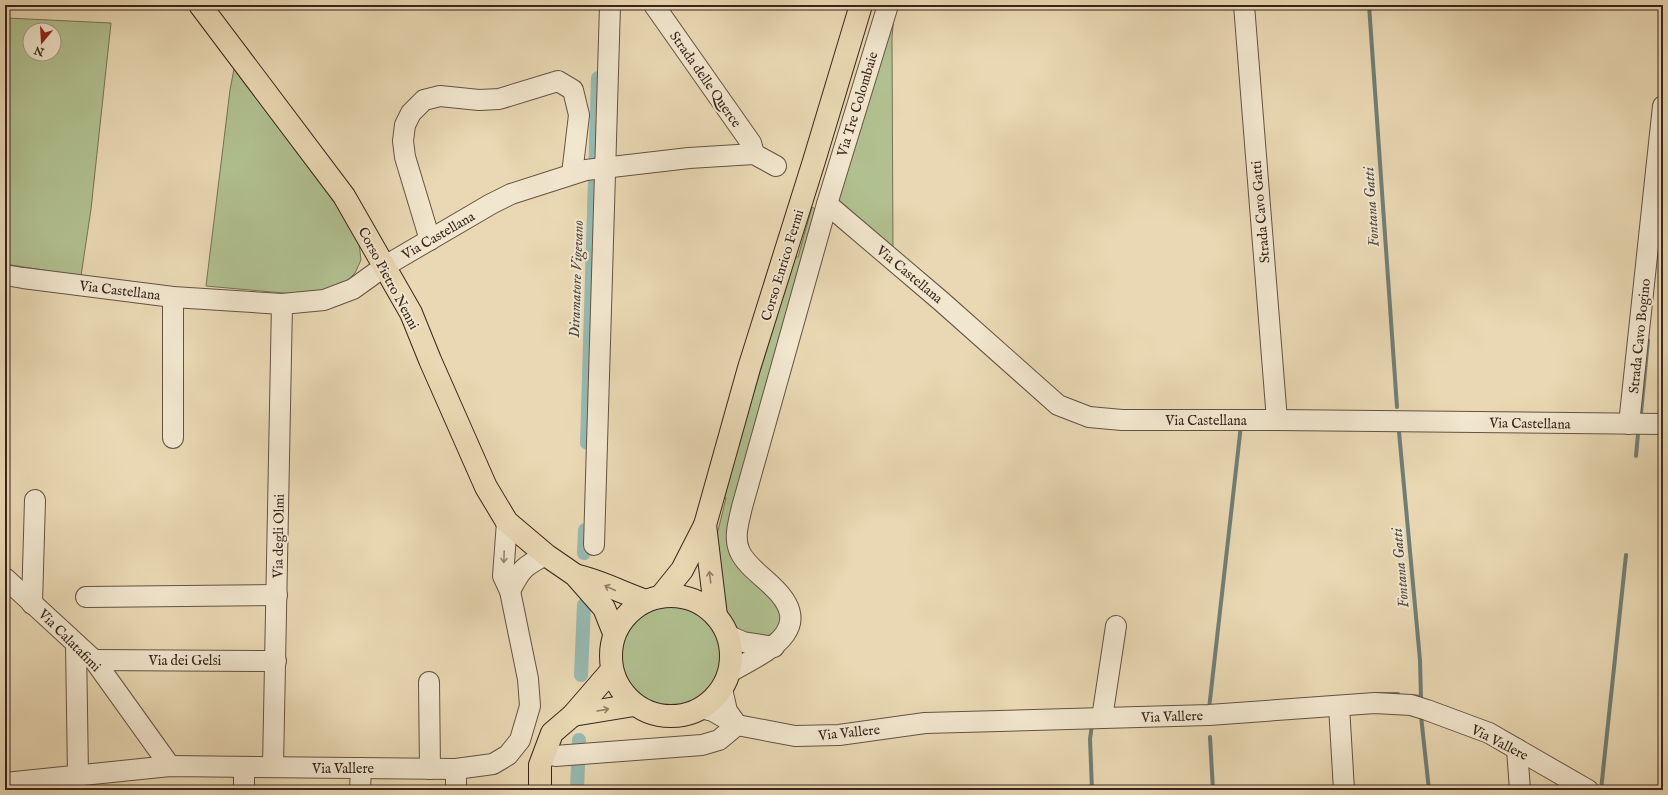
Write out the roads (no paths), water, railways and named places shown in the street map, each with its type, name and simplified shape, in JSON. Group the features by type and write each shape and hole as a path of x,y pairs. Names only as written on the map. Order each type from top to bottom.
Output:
{"main road":[{"name":"Corso Pietro Nenni","path":"200,5 344,196 411,313 486,487 507,522 546,555 575,575 604,608 614,633"},
{"name":"Corso Enrico Fermi","path":"653,599 682,570 705,525 749,368 861,5"},
{"name":"Corso Enrico Fermi","path":"705,525 716,616"},
{"name":"Corso Pietro Nenni","path":"575,575 591,579 616,590 653,599"},
{"path":"676,596 691,599 704,606 716,616 727,635 731,652 726,680 713,700 701,708 685,715 667,717 649,713 634,705 620,690 611,671 610,652 614,633 627,614 653,599 676,596"},
{"path":"540,790 540,765 552,734 573,715 611,671"},
{"path":"573,715 634,705"}],"street":[{"path":"594,545 610,5"},
{"name":"Strada delle Querce","path":"654,5 751,142 754,154"},
{"name":"Via Tre Colombaie","path":"774,647 783,638 789,627 790,613 782,595 749,564 740,552 736,537 742,507 827,204 888,5"},
{"name":"Strada Cavo Gatti","path":"1244,5 1277,420"},
{"path":"430,240 405,157 403,141 405,125 411,113 424,100 440,96 479,100 499,98 558,81 573,90 579,115 579,172"},
{"name":"Strada Cavo Bogino","path":"1629,424 1663,106"},
{"name":"Via Castellana","path":"5,274 23,278 173,297 282,304 324,300 353,290 385,266 490,204 511,194 579,172 688,158 754,154"},
{"path":"754,154 776,166"},
{"name":"Via Castellana","path":"827,204 941,301 1058,405 1089,417 1122,420 1663,424"},
{"path":"173,297 173,438"},
{"name":"Via degli Olmi","path":"273,768 282,304"},
{"path":"32,604 35,500"},
{"name":"Via Vallere","path":"5,783 85,780 170,766 456,769 493,764 508,755 520,740 530,706 528,679 510,591 504,576 507,522"},
{"path":"510,591 521,570 529,563 546,555"},
{"name":"Via Calatafimi","path":"5,578 94,660 170,766"},
{"path":"86,597 277,595"},
{"path":"1102,718 1116,626"},
{"path":"727,635 743,642 774,647"},
{"path":"76,644 85,780"},
{"path":"561,756 702,745 719,740 737,725 727,711 726,680 774,647"},
{"name":"Via dei Gelsi","path":"94,660 276,661"},
{"path":"429,682 430,769"},
{"name":"Via Vallere","path":"701,708 714,711 737,725 795,736 832,735 925,723 1209,715 1375,703 1411,705 1489,733 1588,790"},
{"path":"1339,706 1344,790"},
{"path":"1517,749 1520,790"},
{"path":"244,767 244,790"},
{"path":"360,768 360,790"},
{"path":"456,769 456,790"}],"waterway":[{"name":"Fontana Gatti","path":"1369,5 1397,407"},
{"name":"Diramatore Vigevano","path":"587,443 598,78"},
{"path":"1641,413 1648,340"},
{"path":"1209,709 1241,425"},
{"name":"Fontana Gatti","path":"1399,432 1420,660 1421,698"},
{"path":"1636,456 1638,434"},
{"name":"Diramatore Vigevano","path":"584,553 585,530"},
{"path":"1601,790 1626,555"},
{"name":"Diramatore Vigevano","path":"581,675 584,605"},
{"path":"1379,694 1398,694"},
{"name":"Fontana Gatti","path":"1413,696 1421,697"},
{"name":"Fontana Gatti","path":"1421,716 1429,790"},
{"path":"1092,725 1090,739 1092,790"},
{"path":"1210,737 1213,790"},
{"name":"Diramatore Vigevano","path":"577,790 579,740"}]}
